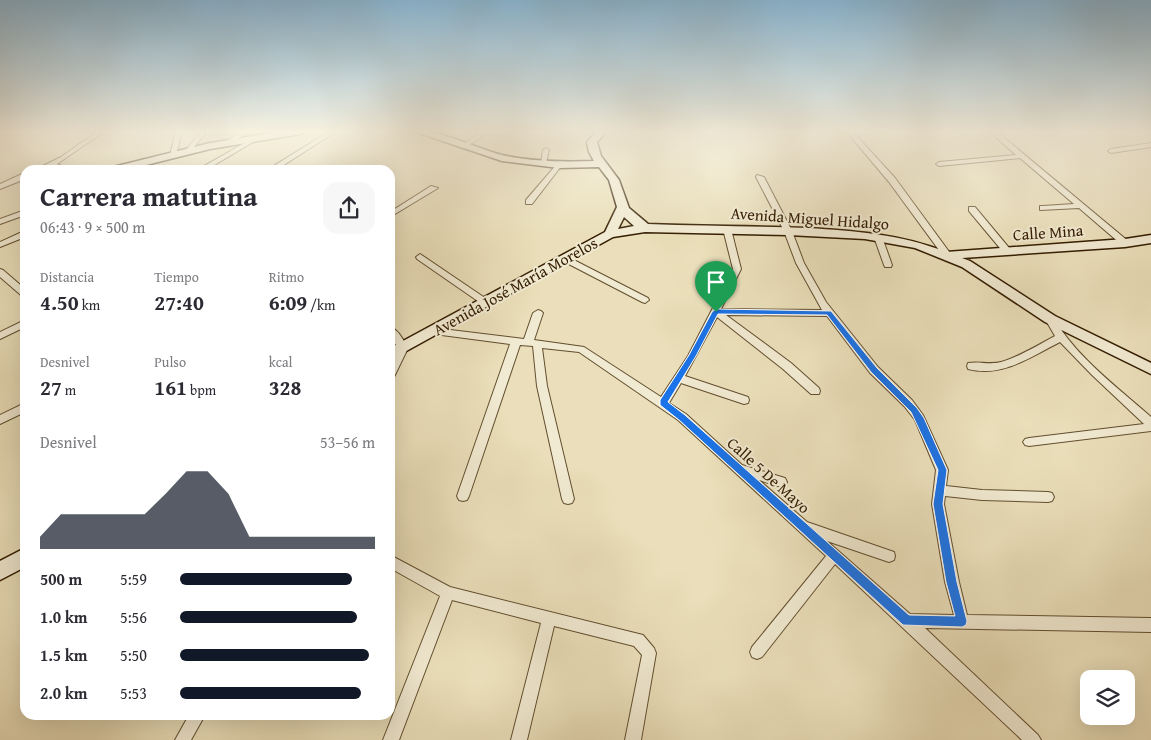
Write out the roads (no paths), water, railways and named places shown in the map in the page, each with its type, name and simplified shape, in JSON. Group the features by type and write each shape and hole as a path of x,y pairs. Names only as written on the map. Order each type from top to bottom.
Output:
{"street":[{"path":"529,202 559,166"},
{"path":"604,166 618,189 623,207 636,222 645,228"},
{"path":"879,166 947,255"},
{"path":"1033,166 1125,243"},
{"path":"760,177 788,231 800,263 817,296 874,370 908,403 919,418 942,470 938,504 952,582 962,621"},
{"path":"0,186 20,178"},
{"path":"395,212 434,188"},
{"path":"1043,208 1081,206"},
{"path":"610,234 623,207"},
{"path":"972,209 1007,251"},
{"path":"0,222 20,214"},
{"name":"Avenida Miguel Hidalgo","path":"645,228 788,231 878,237 918,245 947,255 974,268 1050,319 1151,369"},
{"name":"Avenida José María Morelos","path":"395,352 610,234 645,228"},
{"path":"663,403 716,312 737,269 727,229"},
{"path":"0,245 20,236"},
{"path":"878,237 888,265"},
{"name":"Calle Mina","path":"947,255 1149,241"},
{"path":"420,257 485,302"},
{"path":"564,258 646,300"},
{"path":"2,277 20,290"},
{"path":"716,312 829,313"},
{"path":"716,312 787,366 815,391"},
{"path":"463,496 538,313"},
{"path":"1050,319 1061,336 1151,425"},
{"path":"0,336 20,326"},
{"name":"Calle 5 De Mayo","path":"434,331 586,351 663,403 682,417 736,468 907,621 1033,740"},
{"path":"395,336 403,348 395,364"},
{"path":"972,366 989,368 1005,365 1061,336"},
{"path":"527,342 542,386 568,499"},
{"path":"679,378 744,400"},
{"path":"0,420 20,410"},
{"path":"1029,442 1151,425"},
{"path":"736,468 781,482"},
{"path":"939,490 982,495 1048,498"},
{"path":"802,526 889,556"},
{"path":"757,652 834,556"},
{"path":"0,571 20,560"},
{"path":"395,565 448,593 638,640 646,647 649,653 633,740"},
{"path":"391,740 448,593"},
{"path":"519,740 549,618"},
{"path":"907,621 1151,625"},
{"path":"183,740 194,720"}]}
